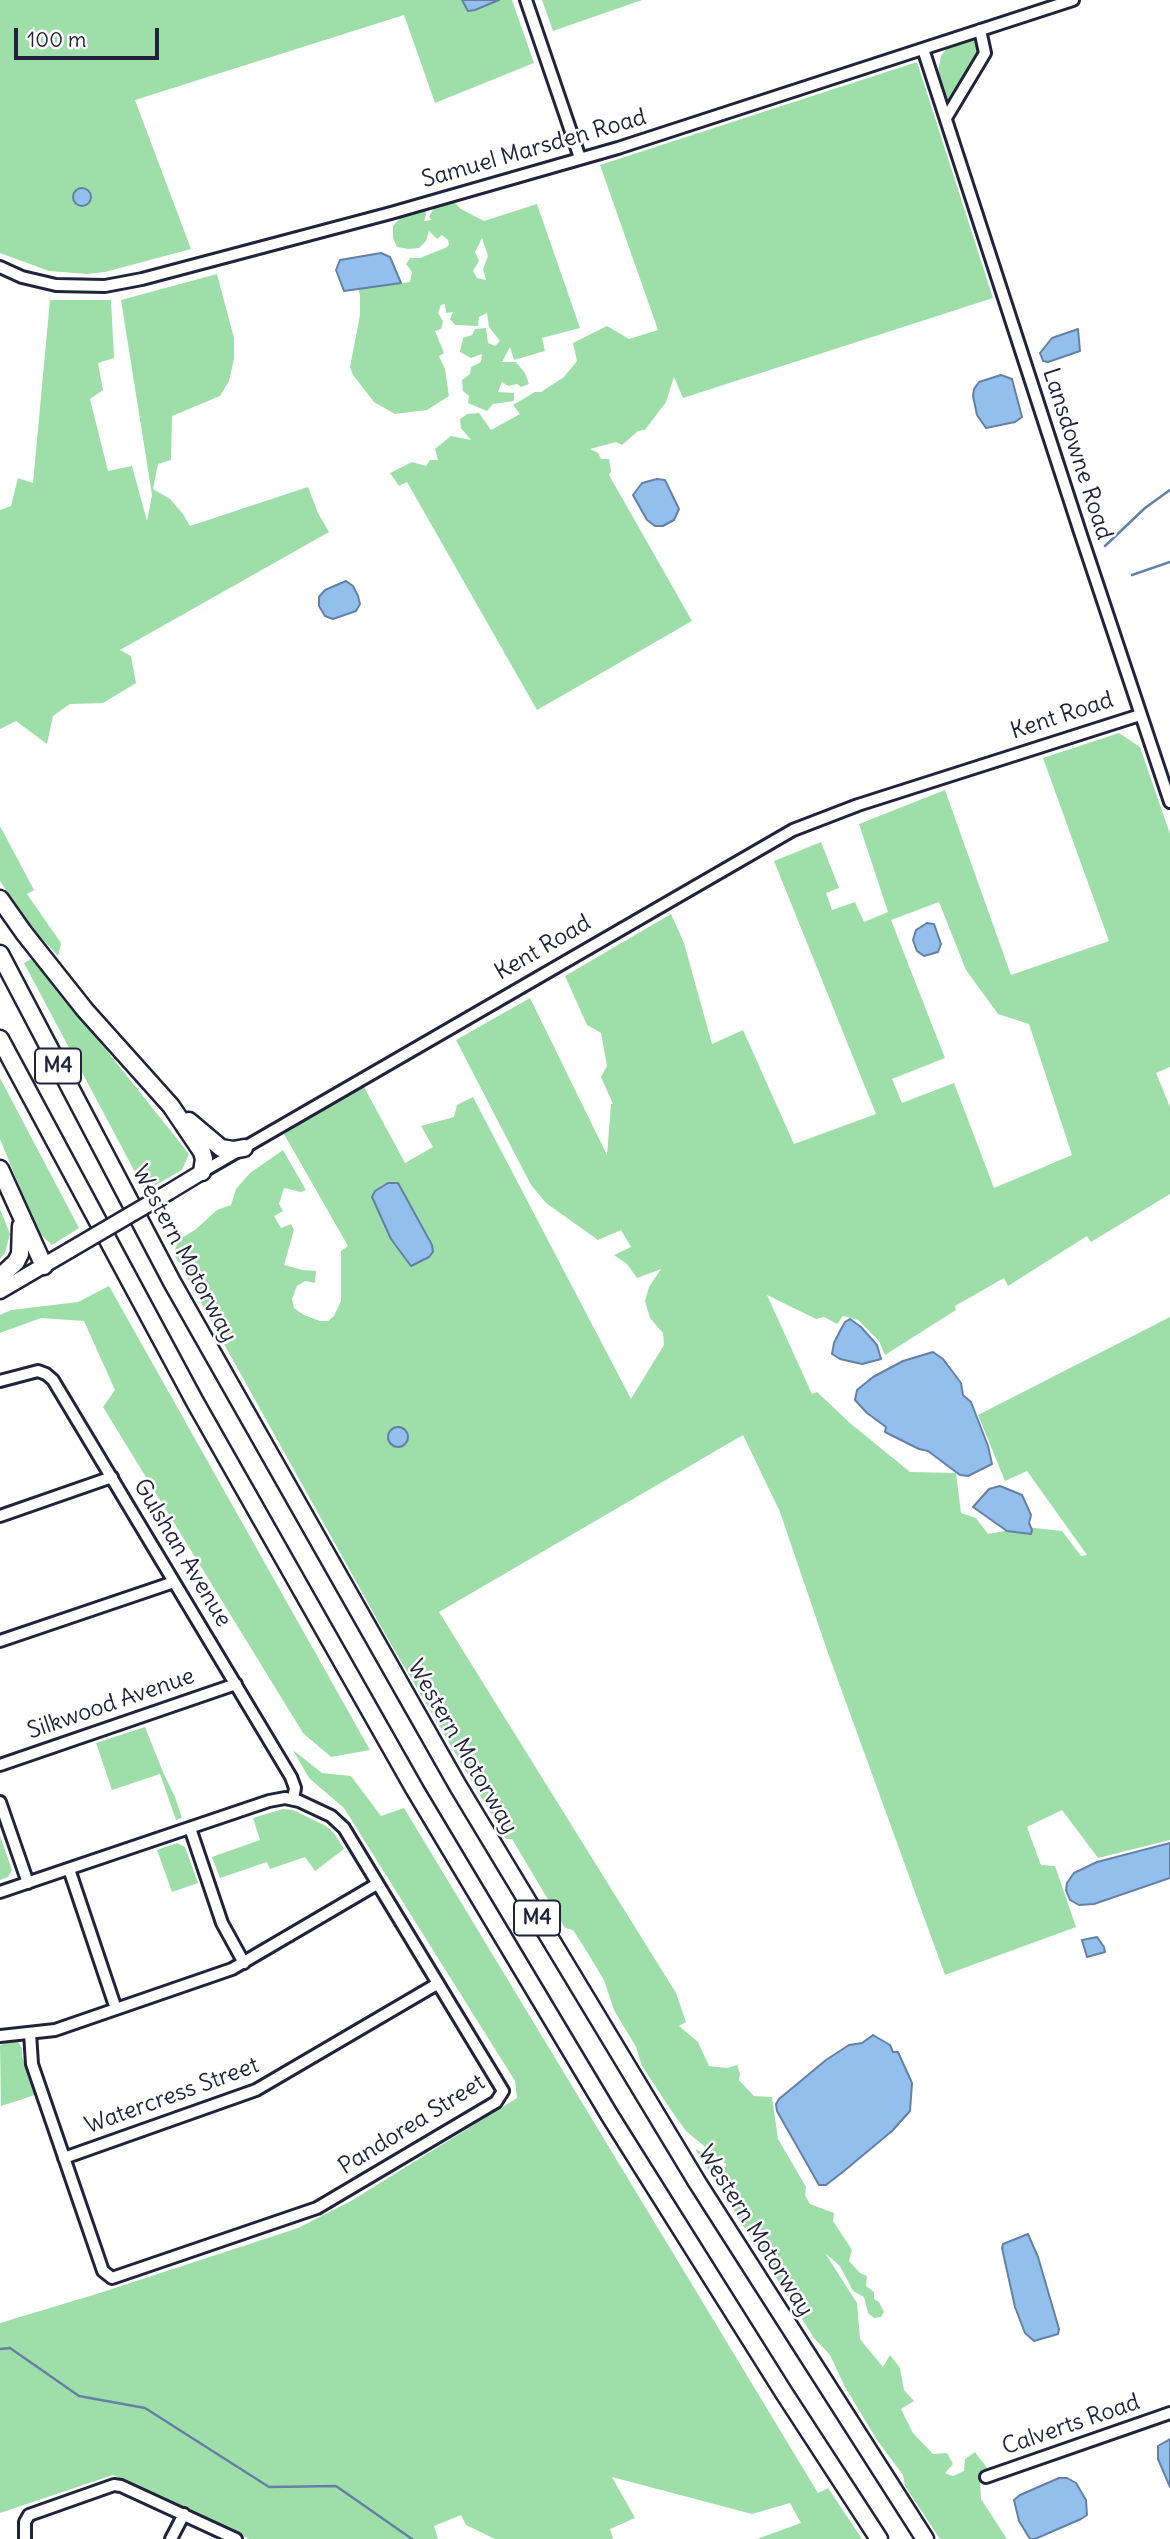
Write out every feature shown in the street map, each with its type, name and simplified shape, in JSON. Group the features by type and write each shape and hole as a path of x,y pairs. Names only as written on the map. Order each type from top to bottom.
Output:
{"highway":[{"path":"0,899 85,1010 171,1107 202,1153 202,1172"},
{"name":"Western Motorway","path":"0,954 172,1282 458,1786 697,2182 925,2539"},
{"name":"M4","path":"0,1039 201,1414 408,1779 610,2116 879,2539"},
{"path":"171,1107 221,1148 244,1148"},
{"path":"0,1168 44,1265"},
{"path":"0,1277 16,1262 20,1254 22,1234 17,1210"}],"main road":[{"name":"Kent Road","path":"0,1291 202,1172"}],"street":[{"path":"526,0 580,158"},
{"name":"Samuel Marsden Road","path":"0,267 22,277 56,285 84,287 127,282 391,214 580,158 1073,0"},
{"path":"946,118 985,53 980,30"},
{"name":"Lansdowne Road","path":"923,49 1170,802"},
{"name":"Kent Road","path":"202,1172 793,830 858,805 1140,715"},
{"name":"Gulshan Avenue","path":"0,1381 35,1371 49,1375 291,1777 295,1788 293,1799"},
{"path":"0,1516 112,1477"},
{"path":"0,1641 174,1582"},
{"name":"Silkwood Avenue","path":"0,1765 236,1684"},
{"path":"0,1892 272,1800 293,1799"},
{"name":"Pandorea Street","path":"30,2033 32,2064 103,2271 112,2278 317,2208 501,2097 503,2091 500,2085 340,1823 331,1816 293,1799"},
{"path":"0,1802 28,1883"},
{"path":"190,1828 222,1923 244,1963"},
{"path":"69,1869 116,2009"},
{"path":"0,2036 53,2031 223,1972 244,1963 377,1884"},
{"name":"Watercress Street","path":"64,2158 256,2090 437,1984"},
{"name":"Calverts Road","path":"986,2477 1170,2413"},
{"path":"25,2539 24,2529 29,2515 114,2485 236,2539"},
{"path":"172,2539 184,2514"}],"green space":[{"path":"0,0 512,0 534,63 435,103 404,15 135,100 191,249 105,272 87,274 49,271 0,253"},
{"path":"542,0 642,0 553,31"},
{"path":"971,38 978,40 981,51 953,96 946,101 937,76 941,56 949,45"},
{"path":"917,62 993,298 683,398 674,377 666,402 645,430 638,431 622,445 616,442 590,449 598,453 601,459 609,459 609,475 692,621 537,710 407,482 399,486 390,473 412,462 426,466 430,460 438,460 435,449 451,436 471,440 461,428 460,419 467,414 479,413 491,430 520,414 513,405 564,377 577,361 573,343 607,326 629,339 658,330 600,165"},
{"path":"453,201 461,209 484,221 537,204 580,328 542,338 545,351 514,360 510,347 502,362 516,362 525,373 529,384 521,387 517,384 508,386 502,382 498,392 514,393 514,401 493,404 487,411 468,403 469,396 463,391 462,380 470,374 471,367 481,362 482,354 471,358 460,352 463,338 472,335 475,329 486,328 488,343 495,346 500,341 489,327 487,313 479,317 478,326 455,325 450,319 453,312 446,313 445,304 441,305 438,313 443,321 441,329 435,331 444,353 439,356 445,369 449,396 427,410 395,414 374,402 350,367 360,315 358,288 410,282 412,272 406,264 410,258 420,258 449,245 442,235 437,239 429,231 426,241 419,248 397,247 393,238 393,226 401,217 425,208 424,221 432,220 429,217 435,206","holes":["482,238 488,256 483,269 486,280 477,278 473,271 479,261 475,252"]},
{"path":"217,274 234,338 234,359 229,381 220,396 172,416 171,460 158,464 153,489 170,499 190,526 308,487 329,532 120,650 131,656 136,683 103,703 70,704 53,716 47,744 16,721 0,729 0,510 11,506 18,478 33,483 50,300 111,300 114,358 98,363 103,390 90,399 108,471 132,466 147,521 152,495 121,300"},
{"path":"1119,733 1140,747 1170,834 1170,1067 1156,1073 1170,1107 1170,1194 1091,1242 1087,1236 1008,1286 1004,1278 955,1306 956,1310 885,1355 879,1341 858,1320 843,1316 837,1324 824,1317 816,1319 767,1295 812,1394 817,1392 910,1472 956,1473 961,1513 976,1518 988,1534 1026,1527 1062,1531 1081,1556 1087,1555 1027,1471 1005,1481 978,1415 1170,1317 1170,1840 1098,1858 1062,1810 1027,1827 1041,1865 1055,1866 1076,1927 945,1975 828,1653 780,1512 743,1435 439,1612 676,1993 686,2022 679,2026 698,2042 709,2066 727,2068 737,2065 739,2080 754,2096 772,2097 778,2139 806,2187 805,2195 810,2204 834,2213 833,2221 852,2250 849,2261 860,2273 867,2276 866,2286 874,2292 874,2299 879,2302 884,2312 881,2317 874,2318 868,2313 864,2297 853,2291 840,2266 825,2253 857,2303 860,2339 883,2367 890,2355 900,2368 904,2390 914,2401 901,2409 913,2433 933,2454 947,2453 953,2464 945,2473 953,2476 964,2471 965,2459 975,2452 988,2469 980,2479 981,2499 1007,2539 940,2539 905,2486 903,2475 877,2440 845,2387 830,2355 814,2338 695,2149 713,2158 722,2167 726,2167 726,2164 686,2131 673,2113 642,2066 636,2047 614,2010 604,1980 584,1947 573,1930 565,1928 512,1839 506,1839 388,1639 174,1254 178,1240 195,1230 217,1210 231,1205 236,1189 250,1173 283,1150 306,1190 301,1192 284,1188 279,1204 283,1211 274,1216 281,1228 291,1224 294,1230 284,1265 316,1271 315,1283 305,1281 297,1286 292,1299 294,1308 304,1315 328,1321 334,1316 341,1301 341,1251 348,1246 284,1134 363,1085 405,1163 433,1147 421,1126 454,1117 457,1105 473,1097 631,1399 664,1345 663,1333 650,1318 645,1301 649,1287 661,1269 637,1278 627,1264 614,1255 631,1247 621,1230 598,1240 546,1203 531,1185 456,1040 530,998 607,1155 613,1104 601,1077 607,1066 601,1033 587,1025 565,976 671,914 684,943 712,1044 743,1030 794,1144 876,1114 774,861 821,842 839,888 826,893 832,910 855,902 864,922 888,912 859,824 945,790 1011,975 1109,941 1043,758","holes":["939,902 966,970 998,1014 1029,1024 1072,1155 994,1188 954,1083 902,1103 892,1079 945,1058 891,920"]},
{"path":"0,826 34,890 27,894 61,943 58,956 25,920 0,881"},
{"path":"33,958 189,1154 182,1170 145,1191 24,963"},
{"path":"0,1078 79,1228 52,1245 38,1232 0,1139"},
{"path":"0,1209 10,1234 5,1253 0,1259"},
{"path":"109,1286 370,1750 331,1757 303,1733 103,1407 115,1390 84,1321 41,1318 0,1333 0,1315 11,1310 78,1302"},
{"path":"145,1727 182,1818 176,1820 160,1774 112,1790 96,1743"},
{"path":"293,1750 322,1773 351,1776 381,1816 404,1808 818,2493 828,2488 862,2539 757,2539 801,2523 790,2503 752,2514 612,2477 635,2518 610,2529 613,2539 495,2539 466,2525 461,2515 434,2526 438,2539 249,2539 113,2475 0,2513 0,2323 298,2228 351,2201 517,2098 515,2081 344,1808 309,1778"},
{"path":"283,1809 293,1810 326,1826 344,1849 315,1871 305,1857 270,1869 267,1862 220,1878 212,1857 260,1840 253,1818"},
{"path":"0,1836 12,1870 8,1877 0,1880"},
{"path":"177,1843 185,1847 198,1883 172,1892 157,1850"},
{"path":"18,2042 22,2048 22,2056 35,2095 1,2106 0,2045"}],"water":[{"path":"462,0 499,0 468,11"},
{"path":"78,188 86,188 91,197 89,204 78,206 73,201 73,193"},
{"path":"381,253 390,257 401,283 344,291 336,270 340,260"},
{"path":"1078,329 1080,351 1048,362 1043,361 1040,353 1052,338"},
{"path":"1001,375 1012,379 1022,417 1015,422 986,428 977,415 974,389 979,382"},
{"path":"665,480 679,509 674,520 663,526 655,526 647,520 633,495 642,483"},
{"path":"346,581 353,586 358,596 360,604 356,611 333,619 325,616 319,606 319,597 325,590"},
{"path":"927,923 934,924 941,944 938,952 924,956 917,951 913,940 916,930"},
{"path":"388,1183 398,1183 432,1245 433,1252 429,1257 411,1266 391,1239 372,1197 375,1191"},
{"path":"850,1319 877,1345 881,1359 862,1364 840,1359 832,1354 840,1331"},
{"path":"933,1352 943,1359 961,1383 963,1395 971,1402 988,1446 992,1464 968,1476 960,1475 928,1451 885,1432 886,1427 855,1400 857,1390 873,1377 903,1361"},
{"path":"398,1427 405,1430 408,1437 405,1444 398,1447 391,1444 388,1437 391,1430"},
{"path":"1000,1486 1022,1495 1031,1515 1031,1534 1007,1531 973,1507 989,1489"},
{"path":"1170,1843 1170,1878 1094,1904 1079,1905 1070,1900 1066,1890 1067,1883 1074,1873 1097,1862"},
{"path":"1097,1937 1105,1952 1087,1957 1082,1940"},
{"path":"873,2035 890,2045 893,2052 898,2052 912,2083 910,2111 892,2131 844,2171 826,2185 819,2185 777,2111 776,2104 826,2060 849,2045 862,2043"},
{"path":"1028,2234 1038,2257 1059,2329 1058,2334 1034,2341 1025,2333 1015,2307 1002,2248 1003,2244"},
{"path":"1170,2439 1170,2487 1158,2459 1158,2446"},
{"path":"1059,2478 1067,2478 1076,2483 1086,2500 1087,2515 1030,2539 1019,2521 1014,2500"}],"waterway":[{"path":"1105,546 1145,508 1170,490"},
{"path":"1132,575 1170,562"},
{"path":"0,2349 10,2348 79,2396 145,2408 269,2487 336,2486 412,2539"}]}
